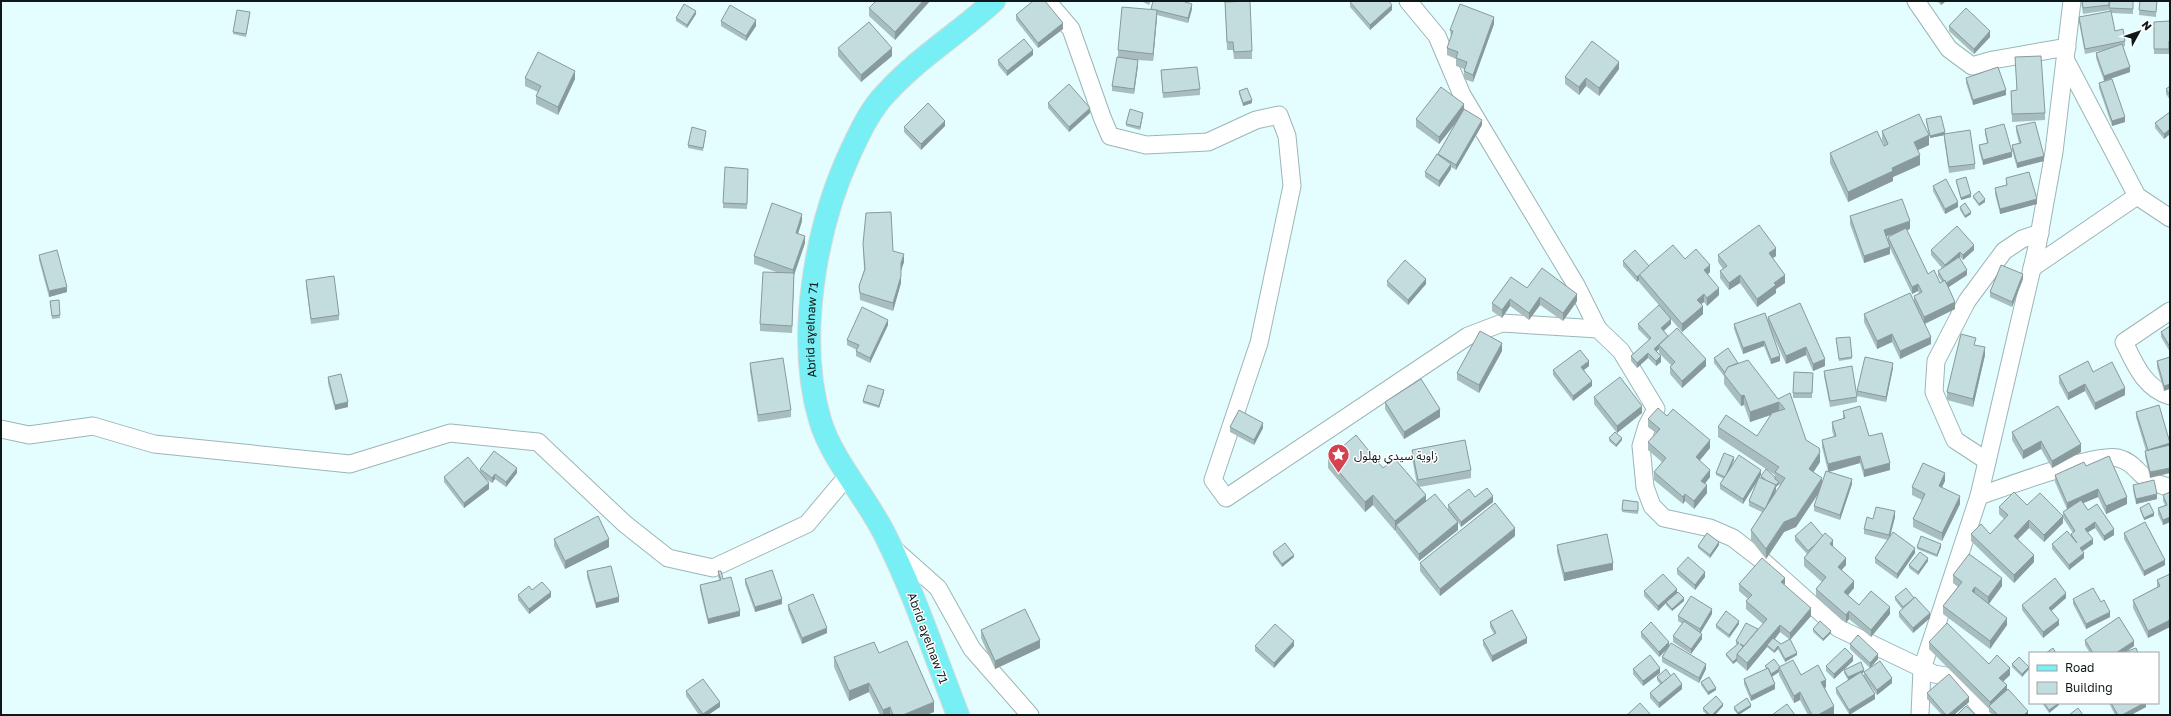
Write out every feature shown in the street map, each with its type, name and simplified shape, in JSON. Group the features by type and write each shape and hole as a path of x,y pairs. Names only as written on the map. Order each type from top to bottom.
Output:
{"main road":[{"name":"Abrid aɣelnaw 71","path":"958,715 924,624 890,545 849,474 830,445 814,400 809,356 813,288 820,240 836,184 862,126 879,102 911,69 994,1"}],"street":[{"path":"1047,1 1070,29 1110,136 1146,145 1208,142 1256,120 1279,115 1287,136 1292,186 1259,343 1213,480 1226,498 1468,336 1502,323 1598,329"},
{"path":"1408,1 1437,36 1462,95 1576,285 1598,329 1621,351 1656,409 1647,426 1641,446 1646,487 1652,506 1664,518 1710,528 1733,538 1764,562 1838,628 1922,669 1934,674 1952,677 1964,687 1987,715"},
{"path":"1916,1 1949,49 1972,66 1992,60 2067,54"},
{"path":"1920,715 1922,669 1979,496 2040,233 2054,152 2067,54 2072,1"},
{"path":"2067,54 2137,196 2170,218"},
{"path":"2032,268 2137,196"},
{"path":"1987,461 1955,440 1934,392 1936,360 1967,301 2004,251 2022,239 2040,233"},
{"path":"2170,311 2124,342 2149,385 2161,393 2170,396"},
{"path":"1,430 29,435 93,426 154,444 350,464 450,433 538,442 625,524 668,558 713,568 807,524 849,474"},
{"path":"1979,496 2082,463 2103,458 2117,458 2136,466 2147,479 2170,488"},
{"path":"890,545 938,588 972,649 1030,715"}],"building":[{"path":"876,1 923,1 895,32 869,8"},
{"path":"1033,1 1045,1 1063,23 1038,43 1016,15"},
{"path":"1153,1 1182,1 1192,4 1188,18 1151,9"},
{"path":"1250,1 1252,51 1234,52 1233,42 1227,42 1225,2"},
{"path":"1389,1 1392,5 1370,25 1350,2"},
{"path":"2082,1 2109,1 2109,5 2083,8"},
{"path":"2110,1 2133,1 2133,9 2109,8"},
{"path":"2140,1 2157,1 2156,12 2139,10"},
{"path":"684,4 696,11 687,25 676,18"},
{"path":"1460,4 1494,17 1473,75 1464,71 1467,62 1456,58 1458,52 1447,48 1453,31 1450,30"},
{"path":"730,5 756,20 746,36 721,21"},
{"path":"1122,7 1157,10 1153,54 1118,50"},
{"path":"1966,8 1990,31 1974,49 1949,26"},
{"path":"237,10 250,12 246,34 233,32"},
{"path":"2111,11 2115,31 2123,29 2125,41 2085,49 2079,17"},
{"path":"2170,21 2169,49 2154,49 2154,22"},
{"path":"869,22 892,48 861,75 838,48"},
{"path":"1024,39 1033,50 1007,71 998,60"},
{"path":"1592,41 1619,62 1599,88 1586,78 1579,87 1565,77"},
{"path":"2122,44 2130,67 2104,76 2096,53"},
{"path":"538,52 575,71 558,107 536,96 541,86 525,78"},
{"path":"2041,56 2045,113 2012,114 2011,91 2017,90 2015,57"},
{"path":"1117,57 1138,60 1134,89 1112,86"},
{"path":"1197,67 1200,89 1163,93 1161,70"},
{"path":"1998,67 2006,90 1973,100 1966,78"},
{"path":"2112,79 2125,117 2112,121 2099,83"},
{"path":"1069,84 1090,108 1069,127 1048,103"},
{"path":"2170,86 2170,95 2166,89"},
{"path":"1441,87 1464,104 1439,137 1416,119"},
{"path":"1247,88 1252,100 1243,103 1239,91"},
{"path":"928,103 945,121 921,144 904,127"},
{"path":"1130,109 1143,113 1140,127 1126,124"},
{"path":"1464,109 1482,120 1456,165 1438,154"},
{"path":"2170,112 2170,129 2164,134 2155,123"},
{"path":"1919,114 1929,135 1914,142 1920,155 1892,168 1893,171 1848,192 1830,153 1877,131 1884,146 1888,144 1882,131"},
{"path":"1941,116 1945,132 1930,136 1926,119"},
{"path":"2035,122 2044,156 2017,163 2012,145 2021,143 2016,126"},
{"path":"2004,124 2012,152 1983,160 1979,145 1988,143 1985,129"},
{"path":"692,127 706,131 703,148 688,145"},
{"path":"1970,130 1975,164 1949,167 1944,134"},
{"path":"1437,154 1451,164 1439,181 1425,172"},
{"path":"725,167 748,169 747,204 723,203"},
{"path":"2029,172 2037,199 2000,209 1995,188 2007,185 2006,178"},
{"path":"1966,177 1971,194 1961,198 1956,180"},
{"path":"1946,179 1958,202 1945,209 1933,186"},
{"path":"1979,191 1985,199 1979,204 1973,196"},
{"path":"1902,199 1910,221 1884,230 1890,247 1864,256 1850,216"},
{"path":"772,203 802,214 796,233 805,236 793,270 754,256"},
{"path":"1965,203 1971,212 1965,216 1960,207"},
{"path":"891,212 893,251 904,254 901,263 901,276 893,303 860,293 859,286 865,269 863,244 866,213"},
{"path":"1759,225 1776,248 1769,253 1785,275 1774,283 1776,285 1757,299 1740,275 1729,283 1720,271 1727,266 1718,255"},
{"path":"1957,226 1974,245 1963,255 1960,252 1945,265 1931,250"},
{"path":"1906,228 1928,274 1934,270 1940,283 1945,280 1955,302 1924,317 1914,296 1922,292 1918,284 1912,287 1888,237"},
{"path":"1673,245 1685,259 1696,249 1710,265 1704,270 1719,288 1707,298 1704,294 1697,300 1703,306 1682,324 1639,274"},
{"path":"57,250 67,287 49,291 39,255"},
{"path":"1635,250 1649,266 1637,277 1623,261"},
{"path":"1959,257 1967,270 1946,283 1938,271"},
{"path":"1405,260 1426,279 1408,300 1387,281"},
{"path":"2001,265 2023,274 2012,302 1990,292"},
{"path":"1542,268 1577,294 1563,313 1540,297 1529,313 1510,299 1502,310 1492,303 1511,277 1527,288"},
{"path":"763,272 794,273 792,326 760,324"},
{"path":"334,276 339,315 311,319 306,280"},
{"path":"1910,293 1931,337 1900,351 1892,334 1877,341 1864,314"},
{"path":"59,300 60,315 52,316 50,301"},
{"path":"1800,303 1825,359 1813,364 1806,347 1786,356 1768,317"},
{"path":"1659,305 1671,319 1661,328 1668,336 1654,349 1661,356 1656,361 1648,353 1637,363 1631,356 1651,338 1638,324"},
{"path":"862,307 888,320 870,358 856,351 859,345 847,340"},
{"path":"1765,313 1780,356 1771,359 1764,341 1743,348 1734,324"},
{"path":"2170,326 2170,347 2161,332"},
{"path":"1677,328 1706,359 1682,381 1670,367 1675,362 1659,345"},
{"path":"1480,331 1502,343 1479,385 1457,373"},
{"path":"1961,334 1976,338 1974,345 1985,347 1973,399 1947,392"},
{"path":"1850,337 1852,357 1839,359 1836,338"},
{"path":"1728,348 1738,363 1728,367 1725,373 1714,358"},
{"path":"1580,350 1589,361 1581,367 1592,381 1573,396 1553,370"},
{"path":"1865,357 1893,363 1886,397 1857,391"},
{"path":"2170,357 2170,384 2164,386 2157,361"},
{"path":"783,358 791,410 758,415 750,363"},
{"path":"1748,360 1778,399 1790,393 1806,440 1819,448 1820,452 1809,469 1822,478 1796,517 1784,522 1766,549 1751,530 1785,478 1775,472 1779,467 1718,427 1726,415 1757,436 1772,413 1785,409 1779,402 1750,412 1744,395 1741,396 1724,374 1728,367"},
{"path":"2088,361 2093,372 2112,362 2125,388 2095,403 2085,384 2068,393 2059,376"},
{"path":"1852,366 1857,397 1830,401 1824,371"},
{"path":"1794,372 1813,373 1812,393 1793,393"},
{"path":"341,374 348,402 335,405 328,377"},
{"path":"1620,377 1642,406 1617,426 1594,397"},
{"path":"1421,379 1440,409 1404,432 1385,402"},
{"path":"868,385 884,390 879,406 863,401"},
{"path":"2159,405 2170,443 2148,450 2136,412"},
{"path":"1860,406 1869,436 1882,433 1890,463 1864,470 1860,456 1828,464 1822,440 1836,436 1832,422 1845,418 1843,411"},
{"path":"2058,406 2081,444 2052,461 2041,441 2023,451 2012,432"},
{"path":"1658,408 1667,416 1673,409 1710,440 1696,457 1710,470 1701,481 1707,485 1694,501 1685,494 1683,497 1654,472 1666,458 1648,442 1660,429 1648,419"},
{"path":"1239,410 1263,423 1254,440 1230,427"},
{"path":"1615,432 1622,438 1616,445 1609,438"},
{"path":"1356,435 1383,468 1395,459 1426,495 1395,521 1373,495 1365,502 1328,459"},
{"path":"1465,440 1471,470 1418,480 1412,450"},
{"path":"2170,445 2170,468 2150,472 2145,451"},
{"path":"494,451 517,468 506,482 495,474 492,478 480,469"},
{"path":"1724,453 1734,457 1725,477 1716,473"},
{"path":"1739,455 1761,470 1743,499 1720,484"},
{"path":"2109,456 2127,497 2106,506 2098,489 2067,503 2055,475 2084,462 2086,466"},
{"path":"468,457 489,483 464,503 444,477"},
{"path":"1923,463 1945,473 1939,486 1960,496 1942,533 1913,519 1925,494 1912,487"},
{"path":"1766,469 1779,482 1776,485 1767,481 1761,476"},
{"path":"1826,471 1852,479 1840,515 1814,506"},
{"path":"1759,477 1776,485 1765,509 1749,501"},
{"path":"2154,480 2157,494 2136,499 2133,485"},
{"path":"1487,488 1493,496 1461,522 1448,505 1469,489 1475,497"},
{"path":"2014,492 2027,505 2040,493 2063,516 2044,535 2029,520 2014,536 2034,555 2014,575 1971,534 1981,524 1990,534 2008,515 1999,507"},
{"path":"2170,492 2170,517 2163,520 2158,508 2167,505 2163,495"},
{"path":"1435,494 1458,522 1419,554 1396,525"},
{"path":"1623,500 1638,502 1638,511 1622,510"},
{"path":"2081,500 2088,510 2097,504 2114,529 2104,536 2095,522 2085,529 2093,539 2080,548 2084,553 2069,565 2052,544 2067,531 2077,543 2071,534 2075,531 2063,512"},
{"path":"1495,503 1515,528 1440,589 1420,563"},
{"path":"2149,503 2154,513 2144,518 2140,508"},
{"path":"1876,507 1895,511 1889,535 1864,529 1867,517 1873,519"},
{"path":"598,516 609,539 565,561 554,539"},
{"path":"1811,522 1823,536 1808,551 1795,536"},
{"path":"2145,522 2165,560 2144,571 2124,533"},
{"path":"1893,532 1915,548 1897,574 1875,558"},
{"path":"1707,533 1719,542 1710,555 1698,546"},
{"path":"1825,533 1833,540 1830,544 1846,558 1838,567 1854,581 1844,592 1859,605 1871,591 1890,607 1871,630 1849,611 1846,615 1816,589 1826,577 1804,558"},
{"path":"1607,534 1613,563 1564,573 1557,545"},
{"path":"1921,536 1941,544 1937,555 1917,547"},
{"path":"1285,543 1294,555 1282,564 1273,552"},
{"path":"1920,552 1928,558 1918,572 1909,565"},
{"path":"1969,554 2002,578 1988,597 1975,587 1972,591 2007,618 1990,641 1943,606 1962,582 1953,575"},
{"path":"1688,557 1705,572 1695,585 1677,569"},
{"path":"1762,558 1785,578 1781,582 1811,608 1790,633 1780,625 1747,663 1737,654 1767,619 1746,601 1752,595 1739,584"},
{"path":"611,566 619,597 596,603 587,571"},
{"path":"772,570 782,599 755,607 745,579"},
{"path":"718,571 721,571 723,579 731,577 740,611 708,619 700,585 721,580"},
{"path":"1663,574 1677,589 1658,606 1644,591"},
{"path":"2170,574 2170,620 2148,631 2133,600 2160,586 2157,580"},
{"path":"2055,578 2066,593 2049,608 2059,620 2043,632 2022,605"},
{"path":"542,582 551,592 529,609 518,595 529,586 532,590"},
{"path":"1906,588 1914,598 1903,607 1895,597"},
{"path":"2093,588 2101,602 2104,600 2110,612 2086,624 2073,599"},
{"path":"1678,592 1684,598 1672,609 1666,602"},
{"path":"813,594 827,628 802,638 788,605"},
{"path":"1691,596 1712,609 1700,629 1678,616"},
{"path":"1915,597 1930,613 1913,628 1899,612"},
{"path":"1025,609 1040,640 995,661 981,630"},
{"path":"1512,610 1527,638 1492,656 1483,640 1496,633 1490,622"},
{"path":"1726,611 1739,621 1729,635 1716,625"},
{"path":"2119,617 2134,641 2118,652 2092,652 2085,640"},
{"path":"1684,621 1702,634 1691,649 1673,636"},
{"path":"1820,621 1831,631 1823,639 1813,629"},
{"path":"1651,622 1669,642 1659,652 1641,632"},
{"path":"1746,623 1758,629 1744,646 1740,644 1743,647 1733,662 1726,654 1739,643 1736,641"},
{"path":"1947,623 1989,664 1997,655 2010,668 1999,678 2007,685 1990,702 1929,642"},
{"path":"1275,624 1294,641 1274,663 1255,646"},
{"path":"1858,635 1878,654 1870,663 1850,644"},
{"path":"1773,638 1781,644 1790,639 1797,653 1785,659 1778,646 1774,651 1767,645"},
{"path":"907,641 934,702 903,715 893,715 890,707 883,710 869,683 849,691 834,657 874,642 879,653"},
{"path":"1671,643 1706,664 1699,678 1662,657"},
{"path":"1845,648 1853,656 1834,674 1826,666"},
{"path":"2053,648 2055,652 2047,652"},
{"path":"2136,648 2138,652 2125,652"},
{"path":"1650,655 1660,668 1643,681 1633,669"},
{"path":"2019,657 2029,667 2022,674 2012,664"},
{"path":"1774,659 1780,667 1771,674 1765,666"},
{"path":"1793,660 1801,675 1818,665 1826,680 1821,682 1834,706 1818,715 1812,715 1800,692 1794,696 1779,667"},
{"path":"1880,661 1892,678 1877,690 1864,672"},
{"path":"1861,662 1864,670 1848,677 1844,670"},
{"path":"1768,668 1775,684 1751,696 1744,679"},
{"path":"1666,669 1671,676 1662,683 1657,677"},
{"path":"1861,672 1875,694 1849,710 1836,688"},
{"path":"1674,673 1682,684 1659,703 1650,693"},
{"path":"1949,674 1969,697 1948,715 1946,715 1927,693"},
{"path":"1709,677 1716,688 1708,692 1701,682"},
{"path":"703,679 720,702 703,714 686,691"},
{"path":"2008,689 2028,711 2024,715 1998,715 1989,706"},
{"path":"1716,696 1723,704 1712,715 1710,715 1703,708"},
{"path":"1747,698 1751,705 1738,713 1734,707"},
{"path":"1640,703 1651,715 1627,715"},
{"path":"1787,704 1795,715 1772,715"},
{"path":"2045,704 2058,704 2049,710"},
{"path":"2112,704 2142,704 2122,715 2118,715"},
{"path":"1966,706 1976,715 1957,715"},
{"path":"2078,708 2083,715 2069,715"}],"place":[{"name":"زاوية سيدي بهلول","path":"1338,474"}]}
